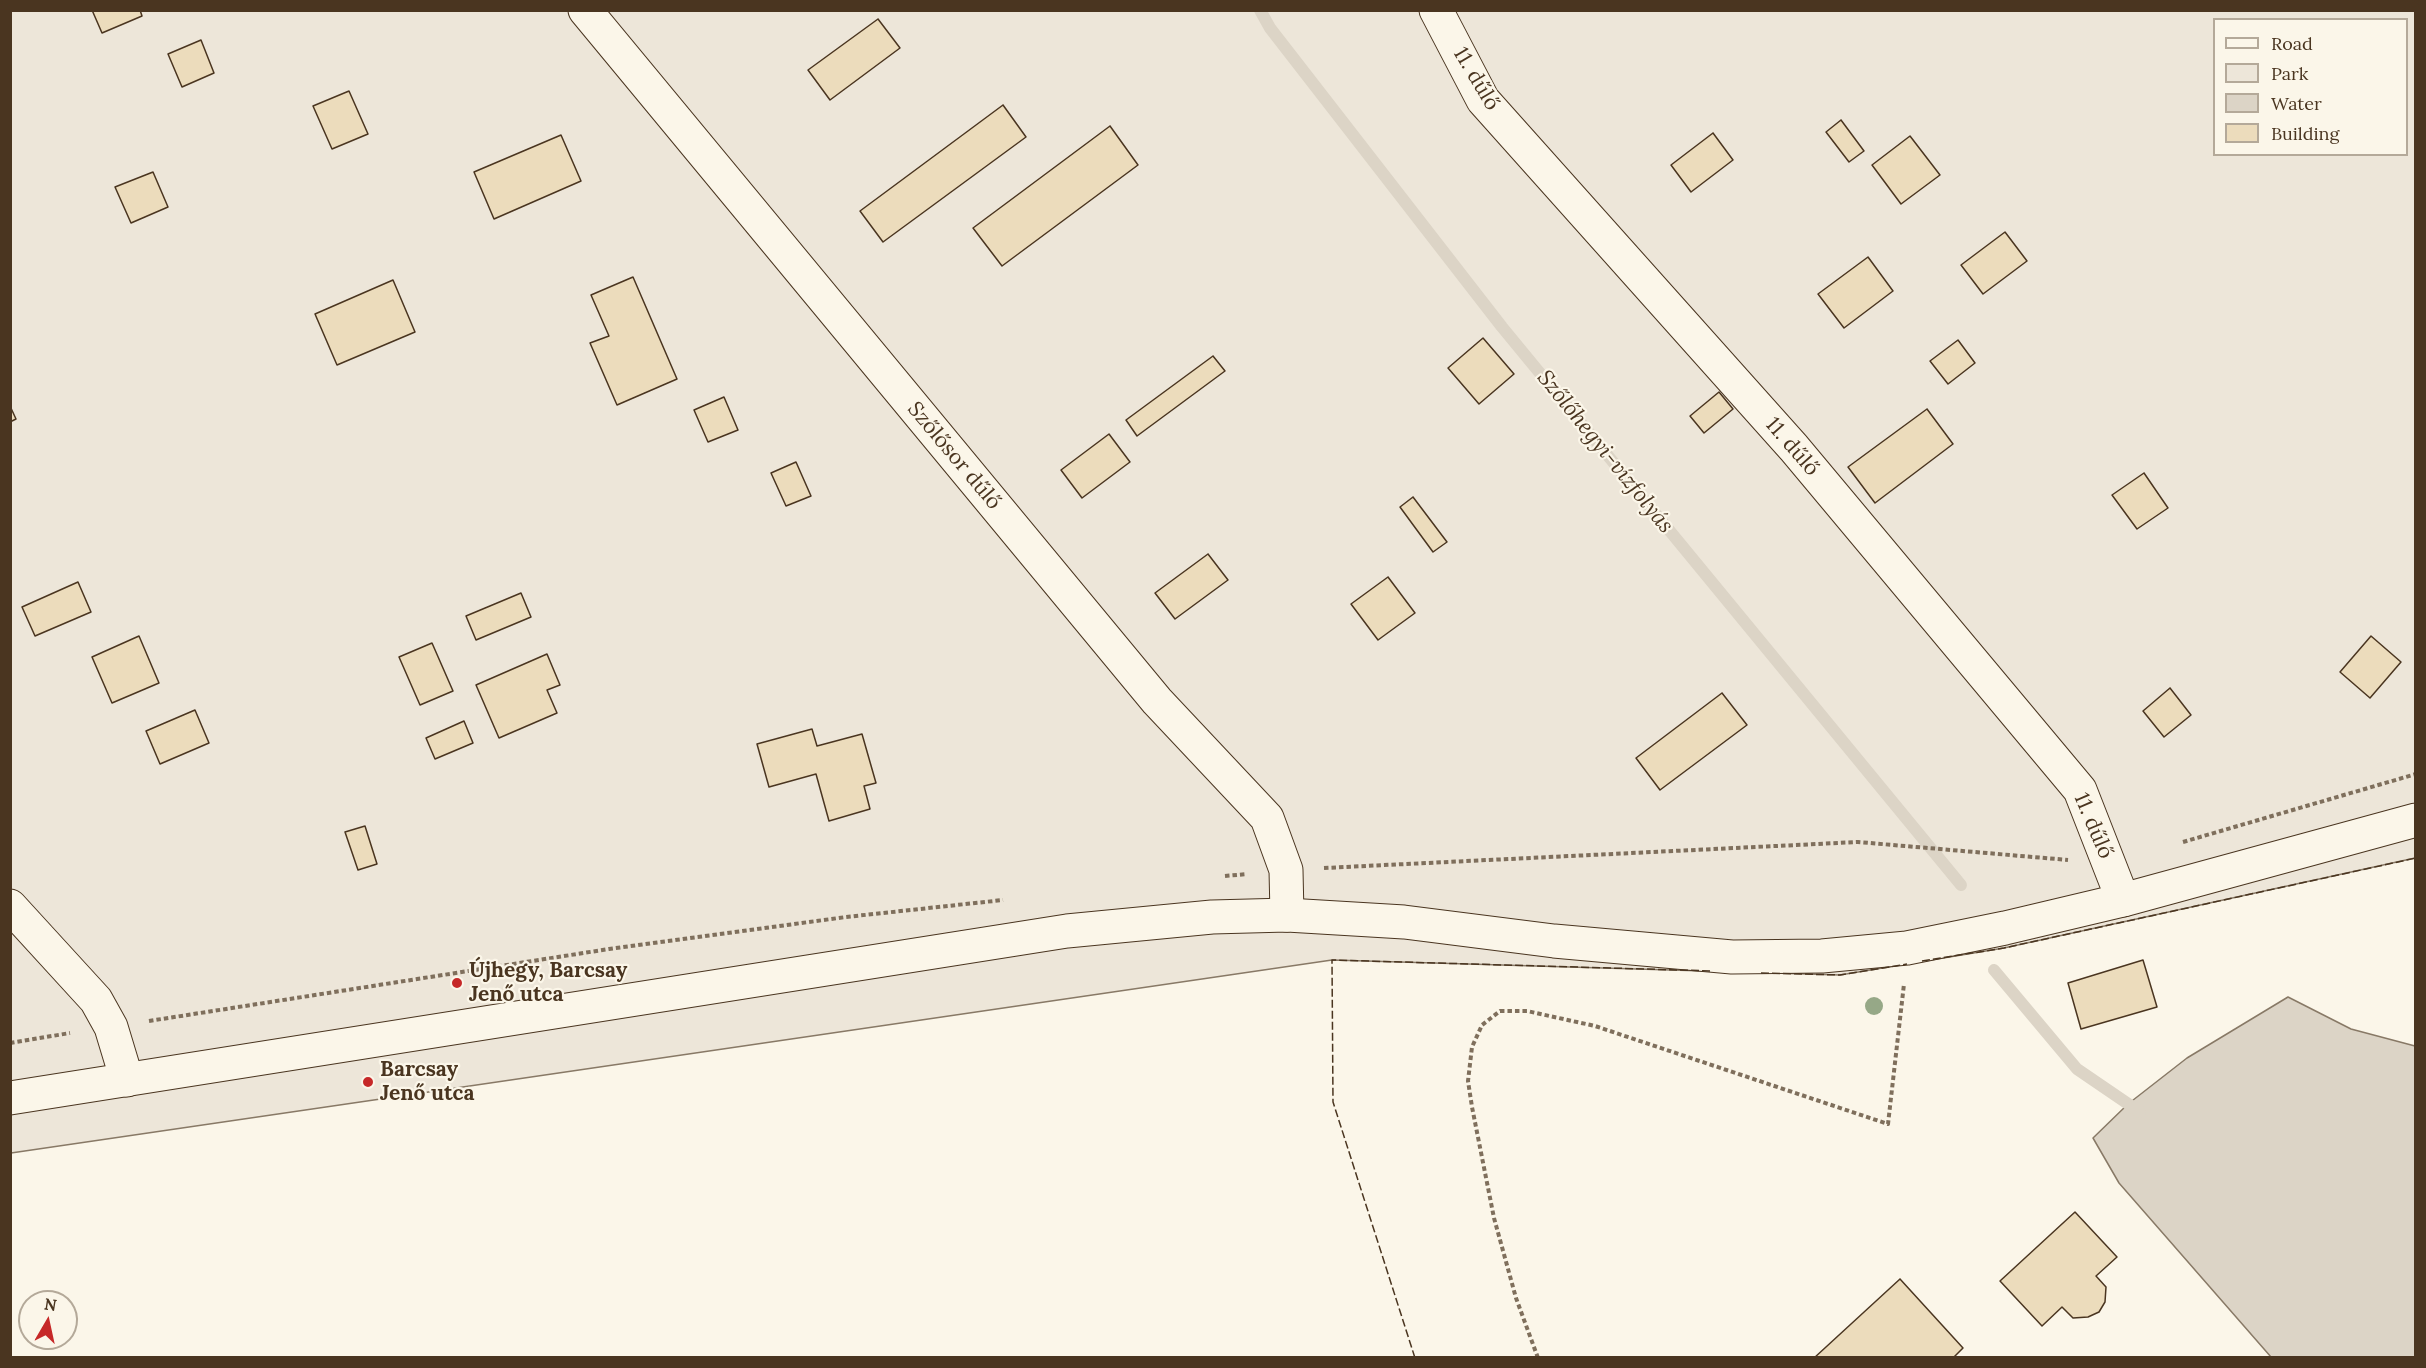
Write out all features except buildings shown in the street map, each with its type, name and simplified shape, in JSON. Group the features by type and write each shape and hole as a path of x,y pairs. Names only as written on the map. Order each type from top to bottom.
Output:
{"street":[{"name":"Szőlősor dűlő","path":"585,10 1156,701 1267,818 1286,870 1287,915"},
{"name":"11. dűlő","path":"1436,10 1483,100 1794,448 2080,790 2123,900"},
{"path":"10,1098 1067,931 1212,917 1287,915 1404,922 1554,941 1732,957 1822,956 1908,948 2123,900 2415,820"},
{"path":"10,906 96,1000 111,1027 127,1080"}],"path":[{"path":"1538,1358 1516,1298 1494,1218 1472,1107 1468,1081 1472,1047 1482,1025 1500,1011 1527,1011 1595,1026 1888,1124 1908,948"}],"green space":[{"path":"10,11 2415,11 2415,858 2004,948 1840,975 1332,960 11,1153"}],"water":[{"path":"2288,997 2351,1029 2415,1046 2415,1357 2271,1357 2119,1183 2093,1138 2128,1104 2187,1058"}],"waterway":[{"name":"Szőlőhegyi-vízfolyás","path":"1260,10 1270,28 1502,327 1961,885"},
{"path":"1994,970 2077,1069 2140,1112"}],"fence":[{"path":"1922,961 2004,948 2416,858"},
{"path":"1415,1358 1333,1102 1332,960 1713,971"},
{"path":"1761,973 1840,975 1907,964"}],"place":[{"name":"Újhegy, Barcsay Jenő utca","path":"457,983"},
{"name":"Barcsay Jenő utca","path":"368,1082"}]}
